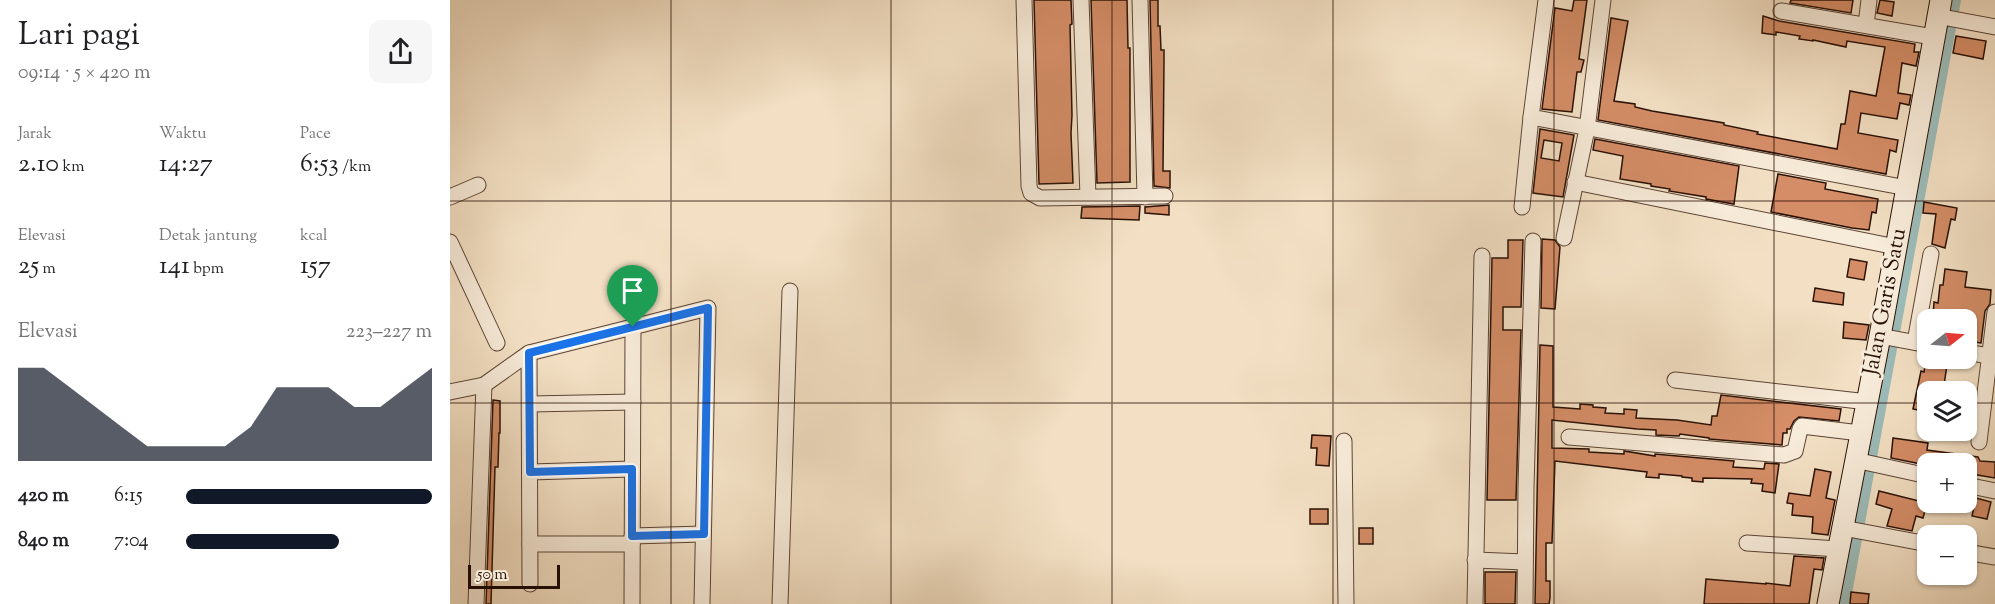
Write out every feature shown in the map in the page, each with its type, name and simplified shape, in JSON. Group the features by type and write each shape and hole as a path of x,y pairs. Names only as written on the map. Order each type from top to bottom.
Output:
{"street":[{"path":"1024,0 1029,190 1034,196 1040,198 1165,196"},
{"path":"1081,0 1088,197"},
{"path":"1140,0 1145,197"},
{"path":"1522,207 1546,0"},
{"path":"1564,238 1587,129 1603,0"},
{"path":"1866,25 1869,0"},
{"path":"1781,11 1933,37"},
{"path":"1946,13 1995,27"},
{"name":"Jalan Garis Satu","path":"1828,604 1838,549 1846,529 1859,461 1860,433 1883,337 1896,247 1933,37 1946,13"},
{"path":"1531,117 1907,188"},
{"path":"1575,182 1896,247"},
{"path":"450,197 478,185"},
{"path":"1525,604 1533,241"},
{"path":"450,242 497,343"},
{"path":"1883,337 1916,343 1931,254"},
{"path":"1475,604 1482,256"},
{"path":"780,604 790,291"},
{"path":"450,392 484,385 529,353 708,308 702,604"},
{"path":"1979,442 1992,357 1995,312"},
{"path":"632,604 633,327"},
{"path":"529,353 530,584"},
{"path":"1977,354 1992,357"},
{"path":"1675,380 1868,402"},
{"path":"476,604 484,385"},
{"path":"530,404 633,402"},
{"path":"1569,437 1784,455 1794,451 1802,426 1860,433"},
{"path":"1344,441 1346,604"},
{"path":"1859,461 1917,473"},
{"path":"530,472 632,469"},
{"path":"1977,487 1995,491"},
{"path":"1846,529 1917,542"},
{"path":"530,544 632,540 704,534"},
{"path":"1747,543 1838,549"},
{"path":"1977,554 1995,557"},
{"path":"1475,560 1525,562"}],"building":[{"path":"1034,0 1071,0 1073,183 1039,184"},
{"path":"1091,0 1127,0 1128,48 1130,48 1130,182 1097,183"},
{"path":"1150,0 1158,0 1158,26 1160,26 1161,50 1164,50 1163,171 1170,171 1170,188 1154,186"},
{"path":"1574,0 1587,0 1579,59 1584,60 1581,72 1577,72 1572,112 1542,109 1555,8 1572,11"},
{"path":"1791,0 1853,0 1851,13 1790,3"},
{"path":"1880,0 1894,2 1892,16 1877,13"},
{"path":"1763,16 1779,21 1915,44 1914,52 1919,52 1916,66 1902,63 1898,93 1911,95 1909,105 1900,103 1897,119 1861,113 1858,133 1898,140 1896,152 1890,150 1886,174 1598,120 1611,18 1628,21 1614,101 1635,104 1635,107 1652,111 1724,123 1724,125 1758,132 1757,134 1837,149 1841,124 1845,124 1850,91 1876,96 1885,47 1847,41 1846,47 1799,39 1800,36 1776,32 1776,35 1762,33"},
{"path":"1956,36 1986,41 1983,59 1953,53"},
{"path":"1540,129 1574,135 1563,197 1533,193","holes":["1544,140 1562,143 1559,161 1541,158"]},
{"path":"1595,139 1739,166 1734,204 1620,179 1623,156 1593,150"},
{"path":"1778,174 1826,183 1825,189 1878,199 1876,213 1872,212 1869,230 1771,212"},
{"path":"1924,202 1957,208 1955,220 1951,219 1945,248 1932,244 1936,214 1923,213"},
{"path":"1169,205 1169,215 1145,213 1145,207"},
{"path":"1140,206 1139,220 1081,218 1082,207"},
{"path":"1542,239 1555,240 1560,247 1555,309 1541,308"},
{"path":"1508,240 1523,240 1521,307 1503,307 1503,330 1521,330 1516,500 1487,500 1492,258 1508,258"},
{"path":"1850,259 1867,262 1864,280 1847,277"},
{"path":"1945,269 1967,272 1965,287 1991,290 1990,304 1985,311 1981,343 1977,342 1977,309 1934,309 1934,302 1938,303 1940,285 1943,285"},
{"path":"1815,288 1844,293 1843,305 1813,301"},
{"path":"1844,322 1869,325 1866,340 1843,338"},
{"path":"1540,345 1553,346 1553,407 1580,409 1580,404 1593,405 1593,407 1606,408 1605,413 1624,414 1624,409 1637,410 1636,418 1677,420 1711,425 1712,416 1717,416 1721,395 1841,409 1839,421 1799,417 1790,429 1787,429 1787,433 1783,433 1782,445 1709,439 1680,434 1679,436 1656,435 1656,430 1552,420 1552,448 1589,449 1589,452 1624,454 1624,451 1655,456 1655,454 1734,461 1733,467 1764,469 1765,463 1779,464 1775,493 1762,491 1763,484 1751,483 1752,479 1703,478 1703,482 1692,481 1692,478 1682,476 1659,474 1659,478 1646,477 1647,472 1555,461 1552,543 1546,543 1546,581 1550,581 1550,598 1549,604 1535,604"},
{"path":"1924,369 1946,369 1945,381 1919,381 1921,371 1924,372"},
{"path":"1917,390 1917,410 1913,409"},
{"path":"493,400 500,401 500,433 498,467 495,467 491,604 486,604"},
{"path":"1312,435 1331,436 1329,466 1316,465 1317,448 1311,448"},
{"path":"1893,438 1928,443 1927,450 1949,453 1917,453 1917,463 1891,458"},
{"path":"1977,457 1980,461 1995,462 1995,478 1977,475"},
{"path":"1815,469 1831,472 1826,498 1835,500 1828,535 1812,533 1813,517 1792,515 1793,504 1787,503 1789,493 1810,496"},
{"path":"1879,491 1917,500 1917,513 1924,513 1923,518 1916,516 1912,531 1887,526 1892,509 1876,504"},
{"path":"1977,498 1991,502 1987,519 1972,516 1973,513 1977,513"},
{"path":"1310,509 1328,509 1328,524 1310,524"},
{"path":"1359,528 1373,528 1373,544 1359,544"},
{"path":"1794,556 1824,558 1822,570 1814,569 1809,604 1704,604 1706,579 1790,586"},
{"path":"1485,572 1516,572 1515,604 1485,604"},
{"path":"1851,592 1869,594 1868,604 1850,604"}],"waterway":[{"path":"1843,604 1954,0"}],"route":[{"path":"708,308 704,534 632,536 632,469 530,472 529,353 633,327 708,308"}]}
